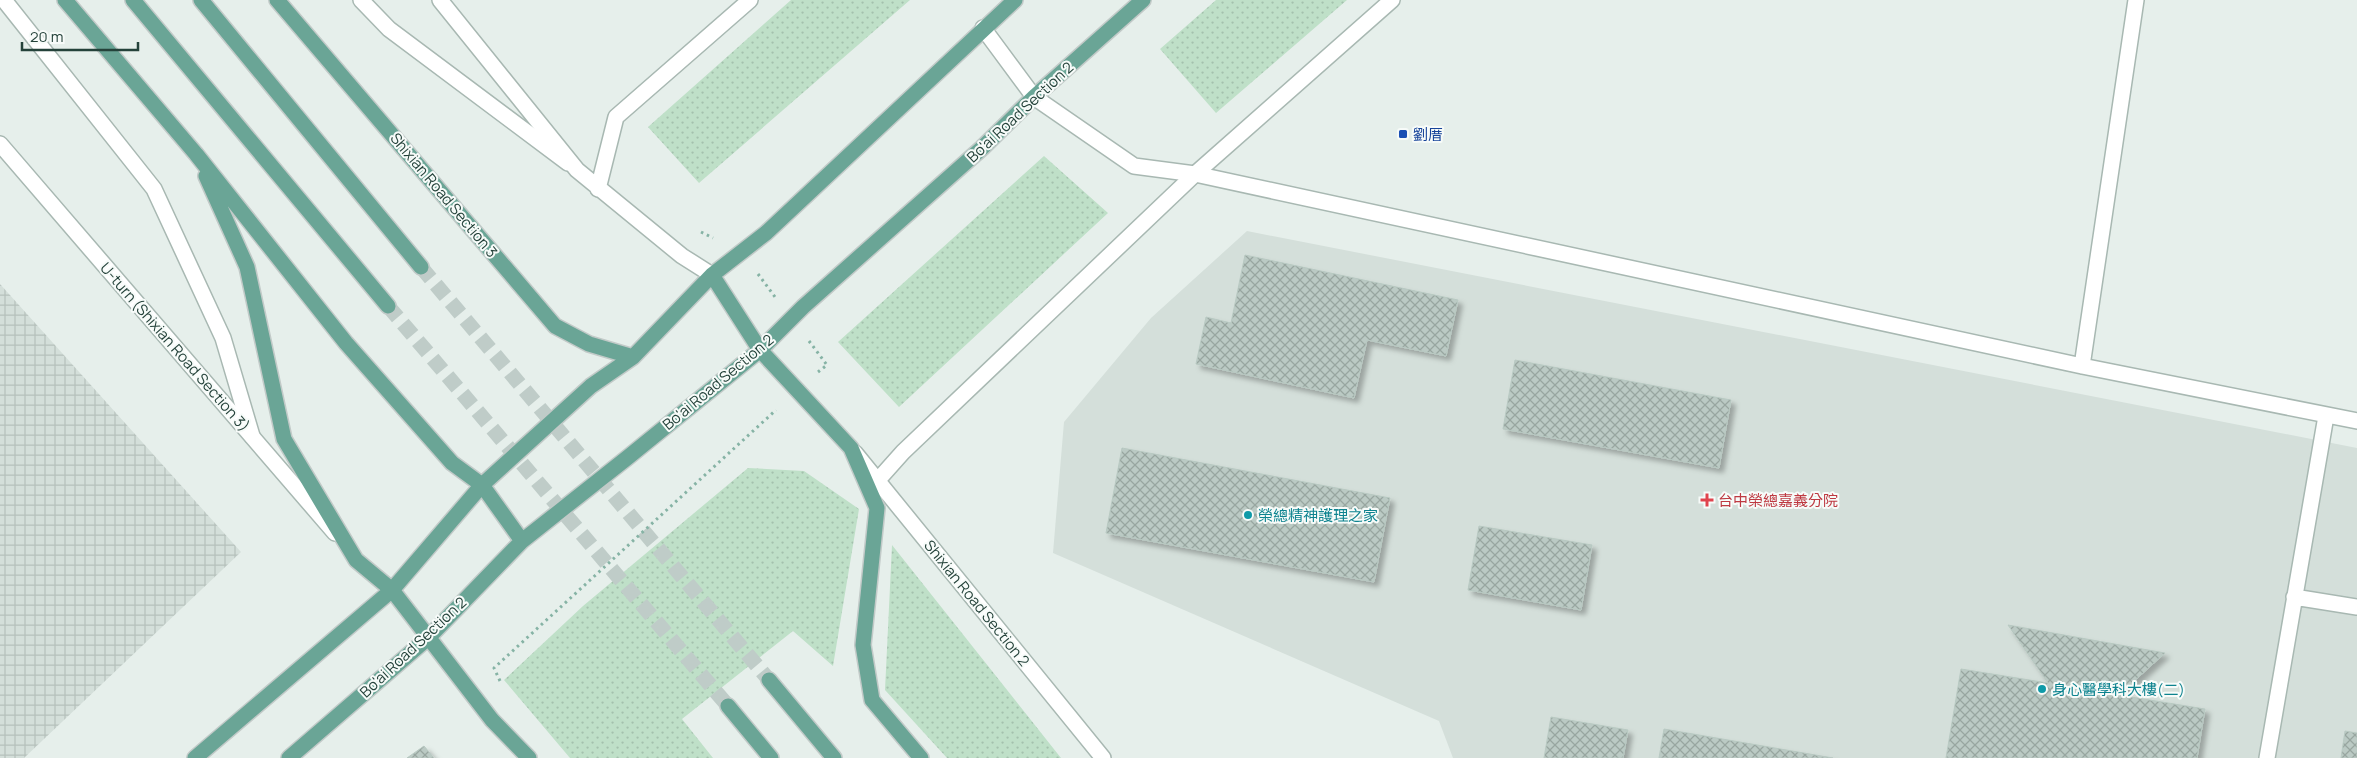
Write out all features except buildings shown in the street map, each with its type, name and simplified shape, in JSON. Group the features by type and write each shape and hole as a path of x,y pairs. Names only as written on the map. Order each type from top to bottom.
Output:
{"main road":[{"path":"65,0 196,154 346,343 452,463 482,485 522,540"},
{"path":"133,0 388,306"},
{"path":"201,0 421,267"},
{"name":"Shixian Road Section 3","path":"277,0 555,326 589,344 633,357"},
{"path":"194,758 392,590 482,485 591,386 633,357 712,275 766,233 1014,0"},
{"name":"Bo'ai Road Section 2","path":"289,758 429,637 522,540 760,350 803,307 982,148 1034,97 1143,0"},
{"path":"196,154 247,267 284,439 356,560 392,590 492,720 529,758"},
{"path":"712,275 760,350 851,448 876,508 863,645 872,700 921,758"},
{"path":"769,680 834,758"},
{"path":"728,706 770,758"}],"street":[{"path":"4,0 154,189 223,338 252,436"},
{"path":"361,0 389,29 577,170 682,256 712,275"},
{"path":"440,0 577,170"},
{"path":"598,189 616,118 750,0"},
{"path":"878,480 903,452 1195,174 1392,0"},
{"path":"2082,366 2136,0"},
{"path":"984,28 1034,97 1134,166 1195,174 2082,366 2357,421"},
{"name":"U-turn (Shixian Road Section 3)","path":"0,144 349,549"},
{"path":"2267,758 2326,416"},
{"name":"Shixian Road Section 2","path":"851,448 1103,758"},
{"path":"2294,597 2357,607"}],"shaded area":[{"name":"台中榮總嘉義分院","path":"1247,231 2357,448 2357,758 1453,758 1439,721 1053,553 1064,422 1151,318"},
{"path":"0,284 241,552 24,758 0,758"}],"green space":[{"path":"791,0 910,0 699,183 648,127"},
{"path":"1216,0 1347,0 1216,113 1160,49"},
{"path":"1044,156 1108,213 899,407 838,342"},
{"path":"748,468 804,471 859,509 833,666 793,631 682,719 713,758 570,758 504,680 583,606"},
{"path":"892,545 1061,758 947,758 885,690"}],"tunnel":[{"path":"421,267 769,680"},
{"path":"388,306 728,706"}],"place":[{"name":"劉厝","path":"1403,134"},
{"name":"台中榮總嘉義分院","path":"1707,500"},
{"name":"榮總精神護理之家","path":"1248,515"},
{"name":"身心醫學科大樓(二)","path":"2042,689"}]}
